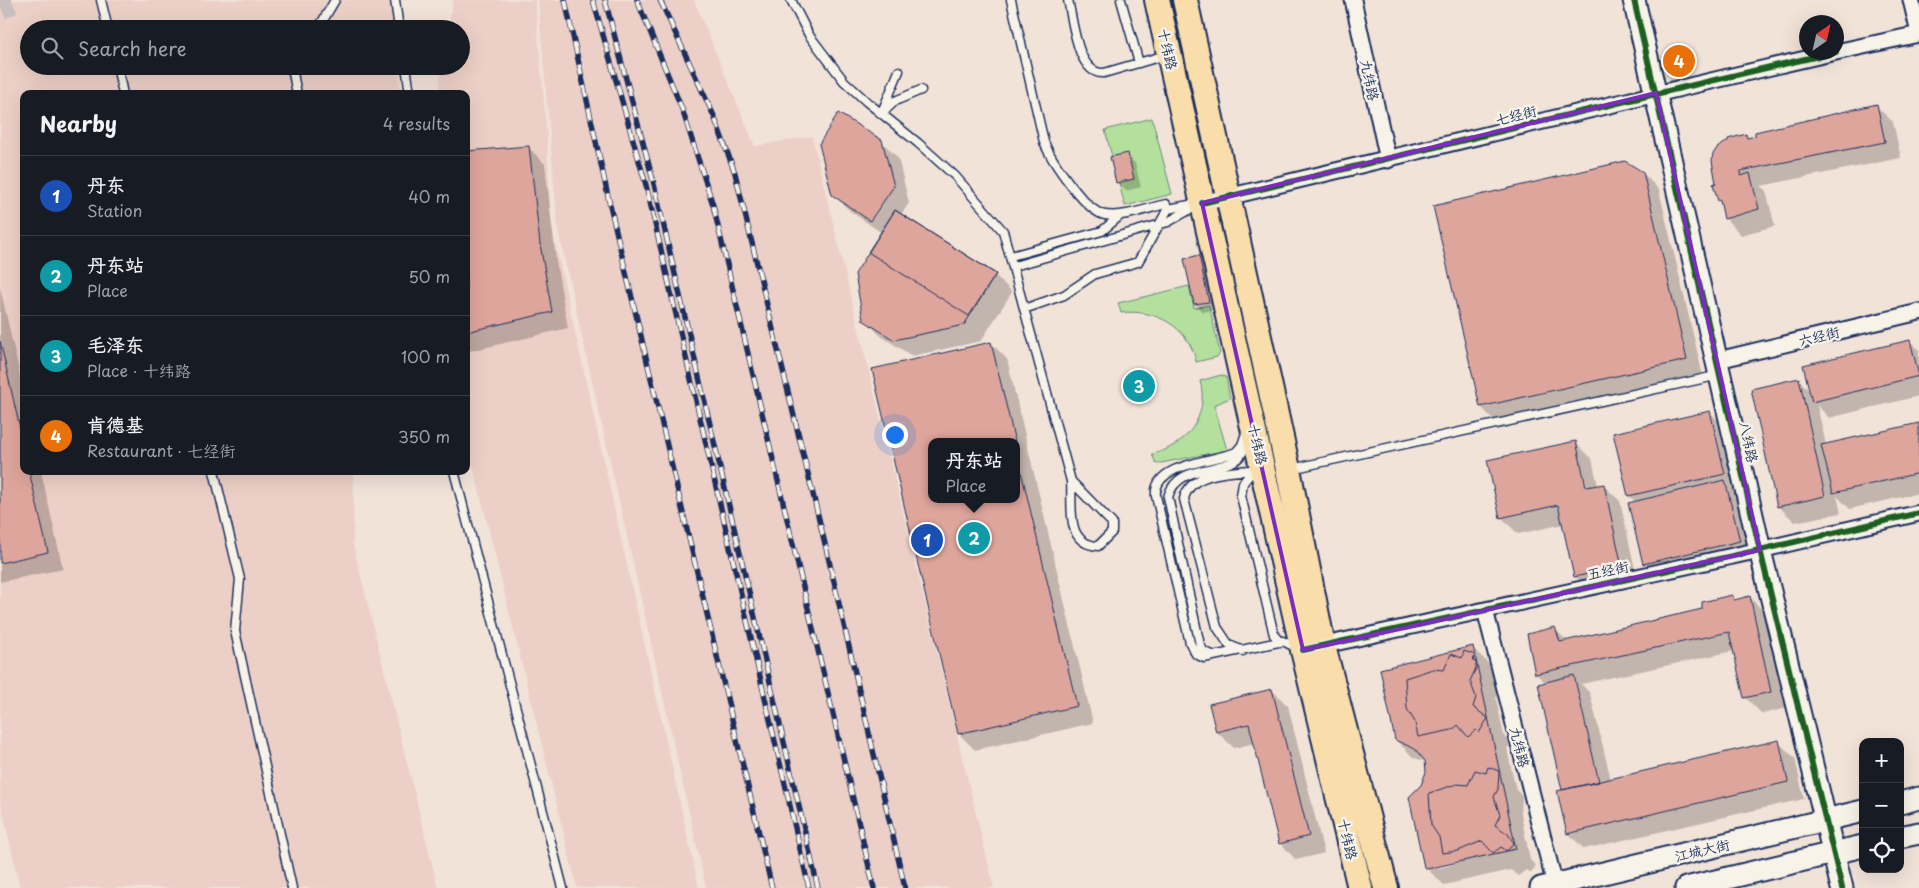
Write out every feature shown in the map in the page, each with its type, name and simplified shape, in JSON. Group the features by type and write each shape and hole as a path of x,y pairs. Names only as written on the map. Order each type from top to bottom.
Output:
{"main road":[{"name":"十纬路","path":"1157,0 1250,408 1271,469"},
{"name":"十纬路","path":"1185,0 1229,197 1271,469 1313,648 1360,888"},
{"name":"十纬路","path":"1313,648 1386,888"}],"street":[{"name":"九纬路","path":"1353,0 1388,160"},
{"name":"八纬路","path":"1634,0 1720,367 1760,550 1842,888"},
{"path":"1911,0 1919,34"},
{"name":"七经街","path":"1844,50 1919,34"},
{"name":"七经街","path":"1202,203 1388,160 1656,93 1801,60"},
{"name":"六经街","path":"1720,367 1919,312"},
{"name":"五经街","path":"1313,648 1760,550 1919,513"},
{"name":"九纬路","path":"1485,610 1548,886"},
{"path":"1904,802 1919,798"},
{"name":"江城大街","path":"1548,886 1859,813"},
{"path":"1904,836 1919,833"},
{"path":"1686,888 1859,847"}],"lane":[{"path":"101,0 106,20"},
{"path":"323,20 335,0"},
{"path":"394,0 397,20"},
{"path":"791,0 802,23 820,50 851,87 935,158 990,214 1003,230 1071,481 1073,529 1085,543 1098,546 1112,532 1111,519 1071,481"},
{"path":"1011,0 1049,154 1093,210 1102,215 1121,214 1166,204 1168,209"},
{"path":"1068,0 1081,55 1088,67 1095,72 1102,73 1169,54"},
{"path":"1121,0 1138,63"},
{"path":"881,114 899,70"},
{"path":"119,75 122,90"},
{"path":"293,75 296,90"},
{"path":"407,75 409,90"},
{"path":"881,114 895,101 921,90"},
{"path":"1024,309 1064,295 1095,274 1138,262 1168,209 1202,203"},
{"path":"1014,266 1168,222 1202,203"},
{"path":"1011,256 1102,231 1121,214"},
{"path":"1243,651 1229,645 1217,627 1184,499 1188,489 1202,478 1271,469 1720,367"},
{"path":"1221,656 1209,655 1200,645 1167,501 1172,487 1185,475 1237,460 1243,452 1250,408"},
{"path":"1245,440 1233,453 1172,470 1160,480 1155,491 1191,647 1200,657 1221,656 1280,642 1313,648"},
{"path":"1271,469 1242,487 1241,496 1274,635 1280,642"},
{"path":"215,475 240,579 235,631 292,888"},
{"path":"455,475 563,888"}],"highlighted area":[{"path":"1656,93 1760,550 1303,650 1202,203"}],"shaded area":[{"path":"0,0 392,0 394,20 20,20 20,75 399,75 401,90 20,90 20,475 354,475 353,544 438,888 20,888 0,800"},
{"path":"453,0 535,0 547,135 551,224 699,888 577,888 470,453 470,90 439,90 441,75 470,75 470,20 450,20"},
{"path":"538,0 694,0 755,146 812,136 994,888 706,888 558,230"}],"green space":[{"path":"1152,118 1172,194 1125,206 1105,130"},
{"path":"1189,286 1194,308 1209,305 1220,353 1217,357 1196,362 1186,339 1169,322 1146,314 1121,313 1118,303"},
{"path":"1221,375 1226,377 1230,398 1214,405 1227,450 1156,464 1152,454 1175,445 1192,428 1198,418 1202,394 1200,381"}],"building":[{"path":"1877,104 1885,142 1740,171 1741,176 1750,173 1759,209 1724,219 1720,200 1718,201 1713,184 1716,183 1712,161 1713,154 1717,148 1728,141 1728,139 1746,134 1747,138 1755,136 1755,132"},
{"path":"838,113 882,140 894,186 870,221 832,195 819,144"},
{"path":"529,146 540,244 552,312 470,331 470,151"},
{"path":"1128,153 1134,179 1116,183 1110,157"},
{"path":"1625,161 1643,172 1687,360 1480,407 1433,206"},
{"path":"895,210 996,274 964,325 894,340 863,320 855,274"},
{"path":"895,210 996,274 969,316 868,252"},
{"path":"1199,255 1209,302 1194,304 1184,259"},
{"path":"1910,340 1919,376 1812,402 1803,365"},
{"path":"0,341 20,428 20,475 30,475 48,552 0,563"},
{"path":"991,342 1014,438 928,438 928,503 1020,503 1020,467 1077,706 958,734 872,369"},
{"path":"1799,378 1825,496 1777,507 1751,389"},
{"path":"1710,411 1725,474 1628,496 1613,433"},
{"path":"1919,423 1919,473 1833,493 1821,445"},
{"path":"1576,441 1586,487 1604,484 1622,567 1574,577 1558,505 1500,518 1487,460"},
{"path":"1725,480 1740,541 1643,564 1628,503"},
{"path":"1732,595 1734,600 1750,596 1771,692 1744,698 1729,632 1535,674 1527,634 1555,627 1560,642 1702,609 1702,602"},
{"path":"1473,646 1516,849 1427,869 1424,867 1409,797 1421,785 1426,772 1425,761 1415,749 1395,740 1380,669"},
{"path":"1464,651 1475,655 1473,661 1476,662 1476,668 1470,681 1476,697 1473,707 1488,718 1479,733 1476,730 1468,737 1458,725 1452,730 1418,737 1415,722 1407,709 1405,678 1433,669 1444,670 1451,654 1462,658"},
{"path":"1574,675 1599,782 1562,790 1538,684"},
{"path":"1272,689 1309,836 1279,844 1249,724 1216,732 1209,704"},
{"path":"1779,740 1788,782 1567,834 1557,791"},
{"path":"1488,767 1499,771 1498,789 1494,797 1500,815 1495,825 1508,834 1514,843 1507,851 1501,847 1493,853 1482,841 1458,851 1442,853 1439,837 1431,825 1429,793 1457,784 1468,785 1475,770 1486,773"}],"tunnel":[{"path":"0,5 12,0"}],"railway":[{"path":"565,0 609,201 772,888"},
{"path":"593,0 646,185 809,888"},
{"path":"605,0 654,184 818,888"},
{"path":"637,0 682,109 713,205 874,888"},
{"path":"660,0 714,116 735,173 827,552 905,888"}],"cycle path":[{"path":"1634,0 1760,550 1842,888"},
{"path":"1202,203 1802,60"},
{"path":"1303,650 1760,550 1919,513"}],"place":[{"name":"肯德基","path":"1679,61"},
{"name":"毛泽东","path":"1139,386"},
{"name":"丹东站","path":"974,538"},
{"name":"丹东","path":"927,540"}]}
